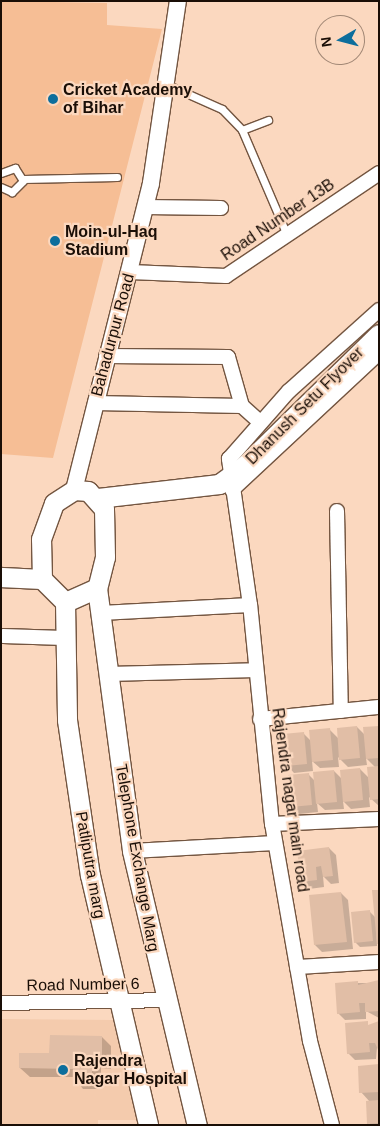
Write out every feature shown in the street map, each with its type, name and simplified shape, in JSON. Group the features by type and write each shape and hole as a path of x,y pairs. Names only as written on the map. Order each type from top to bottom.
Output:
{"main road":[{"name":"Dhanush Setu Flyover","path":"233,480 379,334"},
{"path":"97,588 64,602 42,579 39,563 46,518 54,503 74,490 98,498 209,487 233,480"},
{"path":"108,523 128,495"},
{"path":"98,498 108,523"},
{"name":"Telephone Exchange Marg","path":"108,523 97,588 132,850 165,1000 197,1125"},
{"path":"1,577 42,579"},
{"name":"Patliputra marg","path":"64,602 67,720 78,798 118,1004 148,1125"}],"street":[{"name":"Bahadurpur Road","path":"74,490 106,356 130,272 145,208 168,85 178,1"},
{"name":"Road Number 13B","path":"130,272 226,276 378,174"},
{"path":"145,208 221,208"},
{"name":"Rajendra nagar main road","path":"332,1125 297,967 272,824 250,605 229,459 260,422 379,310"},
{"path":"233,480 379,353"},
{"path":"106,356 228,357 242,406 260,422"},
{"path":"95,403 242,406"},
{"path":"337,511 341,711"},
{"path":"101,613 250,605"},
{"path":"3,636 64,638"},
{"path":"108,674 256,670"},
{"path":"260,719 379,707"},
{"path":"272,824 379,819"},
{"path":"132,850 275,843"},
{"path":"297,967 379,962"},
{"name":"Road Number 6","path":"1,1003 118,1004 165,1000"}],"lane":[{"path":"168,85 222,109 242,130 287,235"},
{"path":"242,130 268,120"},
{"path":"1,172 15,168 23,179"},
{"path":"23,179 117,177"},
{"path":"1,187 16,191 23,179"}],"shaded area":[{"name":"Moin-ul-Haq Stadium","path":"1,1 107,3 107,25 162,29 53,458 1,454"},
{"name":"Rajendra Nagar Hospital","path":"1,1019 113,1020 137,1120 98,1120 98,1125 1,1125"}],"building":[{"path":"357,726 360,758 339,760 337,728"},
{"path":"379,726 379,758 366,759 363,727"},
{"path":"330,728 333,760 312,762 309,730"},
{"path":"304,732 307,764 286,766 283,734"},
{"path":"379,766 379,799 370,800 367,767"},
{"path":"360,768 363,800 343,802 340,770"},
{"path":"334,770 337,802 316,804 313,772"},
{"path":"309,773 312,805 291,807 288,775"},
{"path":"329,847 333,876 323,877 321,866 316,867 317,880 301,882 297,851"},
{"path":"372,890 379,890 379,944 377,944"},
{"path":"341,892 347,942 314,945 309,895"},
{"path":"370,910 373,941 354,943 351,912"},
{"path":"379,980 379,1011 365,1012 365,1003 359,1003 360,1012 337,1014 335,983 358,981 358,985"},
{"path":"368,1021 368,1025 379,1021 379,1052 375,1043 369,1043 370,1052 347,1054 345,1023"},
{"path":"50,1035 102,1036 102,1060 92,1060 92,1081 73,1081 73,1069 19,1068 19,1053 49,1053"},
{"path":"379,1064 379,1092 359,1093 358,1066"},
{"path":"379,1100 379,1123 367,1124 366,1101"}],"place":[{"name":"Cricket Academy of Bihar","path":"53,99"},
{"name":"Moin-ul-Haq Stadium","path":"55,241"},
{"name":"Rajendra Nagar Hospital","path":"63,1070"}]}
